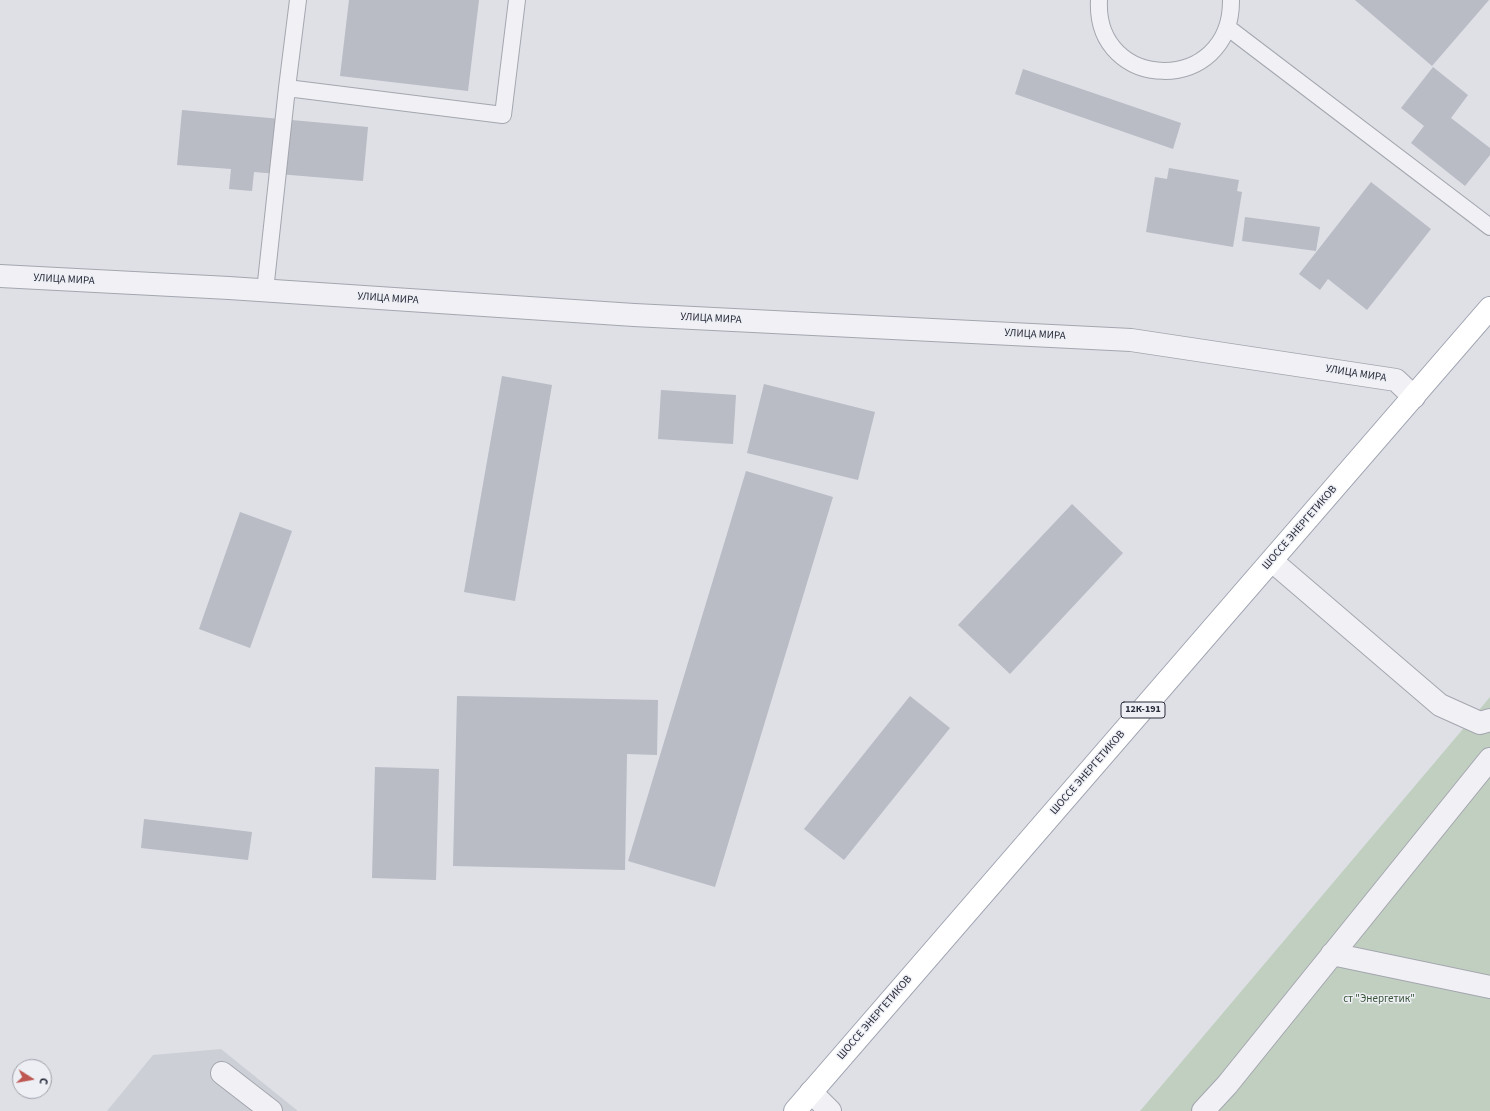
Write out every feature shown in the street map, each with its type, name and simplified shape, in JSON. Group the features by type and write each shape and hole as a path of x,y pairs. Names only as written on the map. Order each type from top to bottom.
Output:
{"main road":[{"name":"ШОССЕ ЭНЕРГЕТИКОВ","path":"795,1111 1490,308"}],"street":[{"name":"УЛИЦА МИРА","path":"0,276 265,291 634,315 1131,340 1396,380 1414,397"},
{"path":"1272,561 1440,705 1480,722 1490,720"},
{"path":"1202,1111 1227,1085 1490,759"},
{"path":"1332,954 1490,988"},
{"path":"222,1073 271,1111"},
{"path":"811,1092 830,1111"}],"lane":[{"path":"265,291 298,0"},
{"path":"287,88 503,115 517,0"},
{"path":"1099,0 1098,10 1100,23 1112,46 1131,63 1143,68 1169,72 1182,70 1194,65 1205,58 1214,49 1222,39 1227,27 1230,14 1230,0"},
{"path":"1227,27 1490,227"}],"shaded area":[{"path":"221,1049 298,1111 107,1111 153,1055"}],"green space":[{"name":"ст \"Энергетик\"","path":"1490,697 1490,1111 1140,1111"}],"building":[{"path":"349,0 479,0 468,91 340,76"},
{"path":"1355,0 1489,0 1432,66"},
{"path":"1433,67 1468,95 1451,118 1490,148 1490,155 1465,186 1411,143 1424,126 1401,108"},
{"path":"1023,69 1181,123 1173,149 1015,94"},
{"path":"182,110 368,127 363,181 254,172 252,191 229,189 231,169 177,165"},
{"path":"1169,168 1239,180 1237,191 1242,192 1233,247 1146,232 1155,177 1167,179"},
{"path":"1371,182 1431,229 1367,310 1328,279 1320,290 1299,274"},
{"path":"1245,217 1320,227 1316,251 1242,241"},
{"path":"502,376 552,385 515,601 464,592"},
{"path":"764,384 875,412 858,480 747,453"},
{"path":"661,390 736,395 733,444 658,439"},
{"path":"746,471 833,497 715,887 628,861"},
{"path":"1072,504 1123,553 1010,674 958,625"},
{"path":"240,512 292,531 250,648 199,629"},
{"path":"457,696 658,700 657,755 627,754 625,870 453,866"},
{"path":"910,696 950,728 844,860 804,829"},
{"path":"375,767 439,769 436,880 372,878"},
{"path":"144,819 252,832 248,860 141,848"}]}
